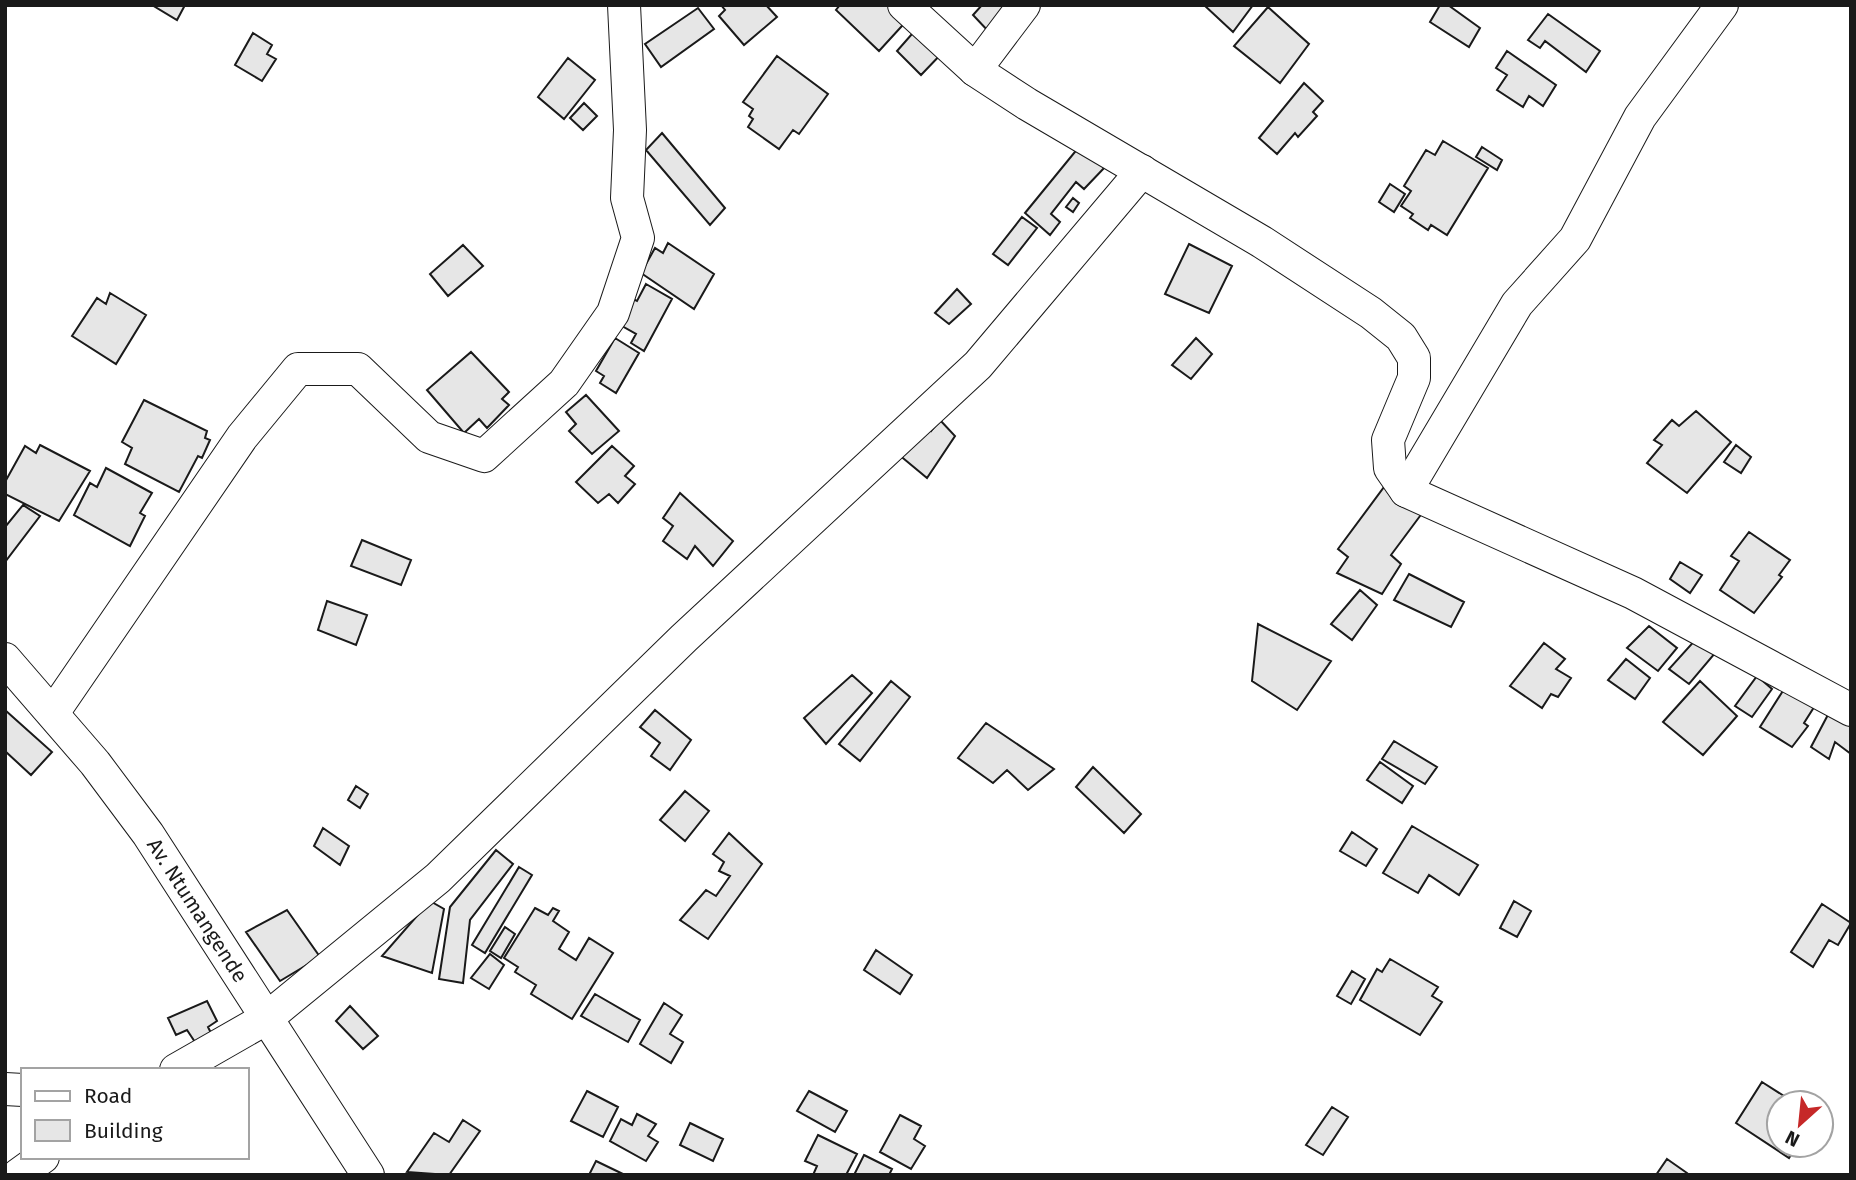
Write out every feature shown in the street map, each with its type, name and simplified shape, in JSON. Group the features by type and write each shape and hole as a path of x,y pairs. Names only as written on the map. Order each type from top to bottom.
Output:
{"street":[{"path":"54,713 242,437 298,369 358,369 429,437 484,456 564,383 613,313 638,238 627,198 630,130 624,5"},
{"path":"904,5 975,70 1262,242 1371,313 1401,337 1414,358 1415,377 1388,440 1390,468 1406,491 1633,593 1851,710"},
{"path":"975,70 1024,5"},
{"path":"1406,491 1517,304 1575,239 1640,117 1722,5"},
{"path":"180,1068 267,1018 438,878 684,638 978,365 1142,171"},
{"name":"Av. Ntumangende","path":"5,659 54,713 148,834 368,1175"},
{"path":"18,1175 40,1159"}],"building":[{"path":"152,5 185,5 177,20"},
{"path":"721,5 766,5 777,17 744,45 719,16 725,10"},
{"path":"840,5 902,5 912,15 879,51 836,10"},
{"path":"982,5 1019,5 990,33 973,15"},
{"path":"1204,5 1253,5 1233,32"},
{"path":"1440,5 1448,5 1480,28 1469,47 1430,22"},
{"path":"1268,7 1309,44 1280,83 1234,46"},
{"path":"698,8 714,29 661,67 645,44"},
{"path":"1548,14 1600,51 1586,72 1545,41 1540,48 1528,40"},
{"path":"919,26 945,50 921,75 897,51"},
{"path":"253,33 272,45 267,54 276,59 262,81 235,65"},
{"path":"1507,51 1556,85 1543,106 1529,96 1523,107 1497,90 1507,75 1496,68"},
{"path":"777,56 828,94 799,134 793,130 779,149 748,127 753,119 749,116 753,109 743,102"},
{"path":"568,58 595,80 564,119 538,97"},
{"path":"1304,83 1323,101 1313,112 1317,116 1298,137 1295,133 1277,154 1259,138"},
{"path":"584,103 597,116 583,130 570,118"},
{"path":"662,133 725,208 710,225 646,150"},
{"path":"1443,141 1488,168 1447,235 1431,225 1428,230 1410,218 1413,214 1401,206 1411,191 1404,186 1426,150 1435,155"},
{"path":"1083,142 1106,166 1084,189 1076,182 1051,214 1060,222 1050,235 1025,213"},
{"path":"1482,147 1502,160 1497,170 1476,157"},
{"path":"1390,184 1405,194 1394,212 1379,202"},
{"path":"1073,198 1079,203 1073,212 1066,207"},
{"path":"1022,217 1037,228 1008,265 993,254"},
{"path":"668,243 714,274 694,309 641,273 655,248 663,253"},
{"path":"1189,244 1232,266 1209,313 1165,294"},
{"path":"463,245 483,266 448,296 430,274"},
{"path":"646,284 672,299 644,351 631,343 636,334 622,326 627,296 637,301"},
{"path":"957,289 971,304 949,324 935,313"},
{"path":"110,293 146,315 116,364 72,336 97,298 106,304"},
{"path":"615,338 639,353 616,393 600,383 604,376 596,371"},
{"path":"1196,338 1212,354 1191,379 1172,365"},
{"path":"471,352 509,392 502,399 509,405 487,428 479,419 464,433 427,390"},
{"path":"586,395 619,431 592,454 569,431 576,424 566,412"},
{"path":"144,400 207,431 205,438 210,440 202,458 198,456 179,492 125,464 132,448 122,442"},
{"path":"1696,411 1731,442 1687,493 1647,463 1662,445 1654,440 1672,420 1679,426"},
{"path":"940,420 955,436 927,478 898,454 926,427 931,431"},
{"path":"40,445 90,471 59,521 5,494 5,482 25,446 36,453"},
{"path":"1736,445 1751,457 1741,473 1724,462"},
{"path":"612,446 634,466 625,476 635,484 618,503 609,494 598,503 576,482"},
{"path":"106,468 152,493 140,513 145,516 130,546 74,515 90,483 97,487"},
{"path":"1387,483 1423,512 1391,555 1401,564 1382,594 1337,573 1348,557 1338,549"},
{"path":"680,493 733,541 713,566 695,546 687,559 663,541 673,526 663,518"},
{"path":"23,505 40,516 5,562 5,527"},
{"path":"1749,532 1790,560 1779,575 1782,577 1754,613 1720,590 1739,561 1731,556"},
{"path":"362,540 411,560 401,585 351,566"},
{"path":"1680,562 1702,575 1690,593 1670,579"},
{"path":"1409,574 1464,602 1451,627 1394,600"},
{"path":"1360,590 1377,605 1352,640 1331,624"},
{"path":"327,601 367,615 356,645 318,630"},
{"path":"1258,624 1331,661 1297,710 1252,681"},
{"path":"1649,626 1677,648 1658,671 1627,648"},
{"path":"1697,638 1716,652 1689,684 1669,669"},
{"path":"1544,643 1565,659 1556,669 1571,678 1558,697 1551,694 1542,708 1510,686"},
{"path":"1626,659 1650,678 1635,699 1608,680"},
{"path":"852,675 872,693 826,744 804,718"},
{"path":"1757,676 1772,689 1752,717 1735,706"},
{"path":"891,681 910,697 860,761 839,744"},
{"path":"1700,681 1737,716 1703,755 1663,722"},
{"path":"1786,686 1816,704 1804,723 1808,726 1792,747 1760,727"},
{"path":"1831,709 1851,721 1851,754 1835,742 1829,759 1811,747"},
{"path":"5,710 52,752 31,775 5,751"},
{"path":"655,710 691,740 670,770 651,756 660,743 640,727"},
{"path":"986,723 1054,769 1028,790 1007,770 993,783 958,758"},
{"path":"1394,741 1437,767 1425,784 1382,759"},
{"path":"1380,762 1413,786 1402,803 1367,780"},
{"path":"1093,767 1141,814 1124,833 1076,787"},
{"path":"356,786 368,794 360,808 348,800"},
{"path":"685,791 709,811 685,841 660,820"},
{"path":"1412,826 1478,865 1459,895 1429,875 1418,893 1383,873"},
{"path":"323,828 349,846 340,865 314,846"},
{"path":"1352,832 1377,849 1366,866 1340,851"},
{"path":"729,833 762,864 708,939 680,920 706,890 716,896 730,876 719,871 724,862 713,854"},
{"path":"496,850 513,864 470,920 463,983 439,979 450,907"},
{"path":"519,867 532,875 485,953 472,945"},
{"path":"430,901 444,909 432,973 382,956"},
{"path":"1514,901 1531,911 1517,937 1500,928"},
{"path":"1822,904 1851,923 1838,945 1829,940 1813,967 1791,952"},
{"path":"535,908 548,915 553,908 559,911 553,921 569,932 559,949 576,960 589,938 613,953 572,1019 531,994 536,985 515,972 518,967 504,958"},
{"path":"287,910 320,957 280,981 246,932"},
{"path":"505,927 515,934 501,958 490,951"},
{"path":"876,950 912,975 900,994 864,970"},
{"path":"490,954 504,965 489,989 471,978"},
{"path":"1390,959 1438,987 1432,996 1442,1002 1420,1035 1360,1000 1377,969 1382,972"},
{"path":"1352,971 1365,979 1351,1004 1337,996"},
{"path":"595,994 640,1020 628,1042 581,1016"},
{"path":"207,1001 217,1021 208,1027 212,1035 195,1042 187,1030 176,1035 168,1018"},
{"path":"664,1003 682,1015 670,1034 683,1042 671,1063 640,1044"},
{"path":"350,1006 378,1036 363,1049 336,1021"},
{"path":"1762,1082 1773,1089 1765,1089 1765,1142 1736,1123"},
{"path":"587,1091 618,1107 603,1137 571,1121"},
{"path":"809,1091 847,1111 835,1132 797,1111"},
{"path":"1332,1107 1348,1117 1323,1155 1306,1145"},
{"path":"637,1114 656,1124 648,1136 658,1142 646,1161 610,1141 621,1119 632,1125"},
{"path":"900,1115 921,1126 914,1139 925,1146 911,1169 880,1152"},
{"path":"463,1120 480,1131 449,1175 407,1172 434,1133 449,1142"},
{"path":"690,1123 723,1139 713,1161 680,1145"},
{"path":"818,1135 857,1154 846,1175 813,1175 817,1166 805,1161"},
{"path":"864,1155 892,1169 889,1175 854,1175"},
{"path":"1667,1159 1687,1173 1686,1175 1656,1175"},
{"path":"596,1161 625,1175 589,1175"}]}
